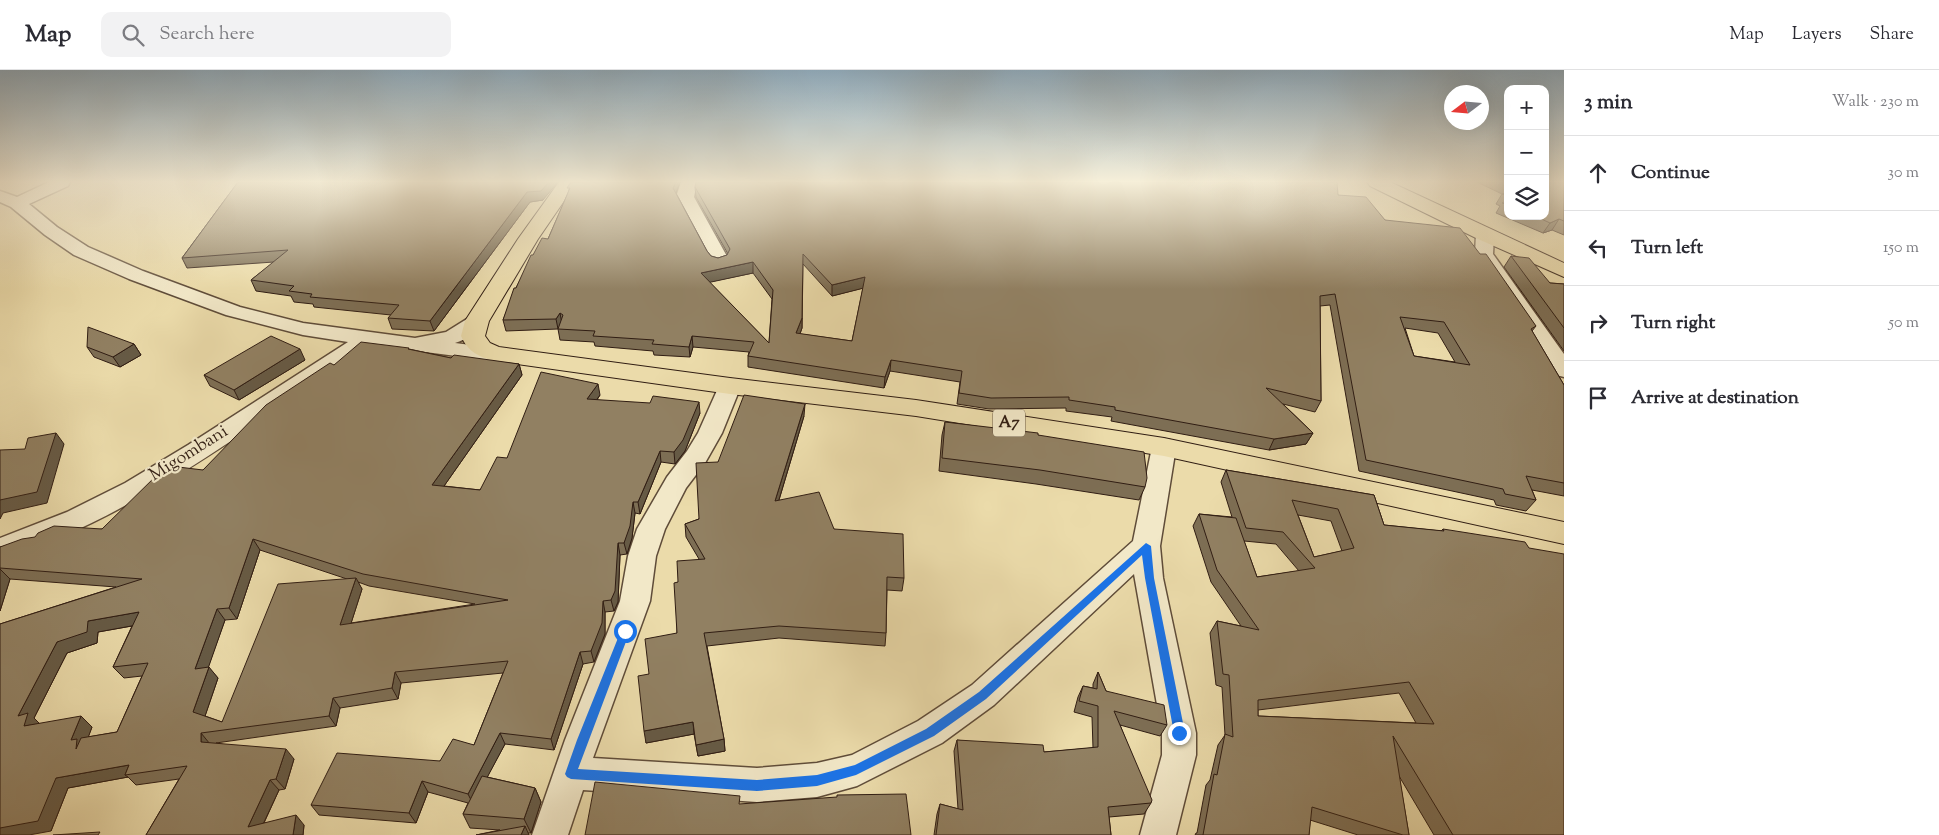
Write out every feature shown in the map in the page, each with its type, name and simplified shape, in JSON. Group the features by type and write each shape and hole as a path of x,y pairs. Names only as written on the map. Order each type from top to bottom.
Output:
{"highway":[{"name":"A7","path":"543,218 477,320 473,336 476,344 484,350 495,354 730,386 916,408 1164,447 1564,532"},
{"path":"1449,218 1564,271"}],"street":[{"path":"32,218 81,251 136,275 233,311 303,329 495,354"},
{"path":"696,218 719,260"},
{"path":"1485,235 1484,254 1564,370"},
{"path":"415,345 453,337 477,320"},
{"name":"Migombani","path":"0,549 40,535 102,507 351,351 366,338"},
{"path":"550,835 635,601 642,556 651,528 676,483 696,457 710,433 730,386"},
{"path":"1158,835 1179,755 1179,733 1149,578 1146,546 1164,447"},
{"path":"571,774 757,785 817,780 856,770 930,732 983,695 1146,546"}],"building":[{"path":"212,218 508,218 430,321 388,318 399,305 310,297 312,294 289,291 294,286 251,280 288,250 182,258"},
{"path":"557,218 689,218 707,251 711,256 718,258 727,255 730,249 712,218 1383,218 1385,220 1460,228 1480,254 1486,254 1536,326 1531,329 1564,385 1564,483 1526,476 1536,500 1505,494 1503,489 1366,460 1335,294 1320,296 1321,401 1266,388 1313,433 1274,439 1115,410 1115,407 1069,400 1069,397 991,398 959,393 962,371 891,360 885,377 748,356 754,342 692,336 689,347 652,344 654,340 593,336 595,331 558,329 563,315 560,313 556,319 503,320 514,288 516,288 531,255 533,255 542,238 548,239","holes":["803,254 832,285 865,277 852,341 796,333 802,318","753,262 773,290 769,343 701,273","1400,317 1444,322 1470,365 1414,356"]},
{"path":"1549,218 1564,218 1564,221 1559,219 1550,223 1544,220 1549,220"},
{"path":"1511,256 1529,258 1550,283 1564,284 1564,328"},
{"path":"88,327 134,344 113,357 87,347"},
{"path":"271,336 300,349 234,390 204,375"},
{"path":"361,342 409,348 451,358 454,355 519,364 432,485 480,490 497,457 507,458 541,372 598,384 587,399 650,403 653,396 699,402 683,440 674,452 660,451 638,502 633,502 630,526 624,543 618,543 615,591 611,600 603,601 602,623 591,651 580,652 551,739 500,733 468,794 422,781 409,813 311,805 337,753 440,761 453,739 474,745 508,661 395,672 392,688 333,698 329,716 201,733 201,742 286,749 276,779 270,780 248,827 296,815 293,835 146,835 187,766 125,775 129,765 56,778 38,821 0,828 0,624 142,579 0,568 0,547 22,539 35,537 38,533 54,526 102,529 159,473 170,466 203,470 266,405 330,363 334,365","holes":["253,539 363,574 508,600 340,625 356,578 278,584 222,722 193,712 209,667 195,669 217,609 229,608","139,612 113,667 148,663 117,732 81,738 76,749 77,739 71,740 81,716 24,726 28,713 18,716 57,642 87,632 88,621"]},
{"path":"744,395 805,404 775,501 819,492 834,529 903,534 904,578 887,577 886,633 779,626 704,633 724,739 696,745 693,722 644,731 638,676 649,674 645,639 677,633 674,583 678,582 677,561 705,559 685,524 699,519 696,463 718,462"},
{"path":"945,422 1038,433 1038,435 1144,452 1147,478 1145,487 1040,470 942,458"},
{"path":"56,433 37,492 0,500 0,450 25,449 28,438"},
{"path":"1226,470 1374,495 1384,525 1444,531 1443,529 1525,542 1529,548 1564,554 1564,835 1453,835 1393,736 1409,835 1403,835 1312,807 1309,835 1203,835 1214,774 1217,775 1225,734 1233,737 1229,675 1223,674 1217,621 1259,630 1217,570 1199,514 1236,518 1257,577 1315,568 1283,532 1246,528","holes":["1292,500 1338,509 1354,548 1314,557","1409,682 1434,724 1258,716 1258,700"]},
{"path":"1098,672 1106,691 1164,705 1167,725 1114,711 1152,800 1151,803 1108,807 1111,835 936,835 940,804 963,810 957,740 1043,745 1044,752 1098,747 1098,706 1079,701 1083,686 1097,689"},
{"path":"482,776 535,788 524,819 463,814"},
{"path":"595,782 740,796 739,804 837,797 837,795 906,794 911,835 585,835"},
{"path":"525,826 521,835 476,835"},
{"path":"100,832 98,835 53,835"}],"route":[{"path":"625,631 582,740 571,774 639,779 718,781 757,785 817,780 856,770 898,750 930,732 983,695 1146,546 1149,578 1179,733"}]}
